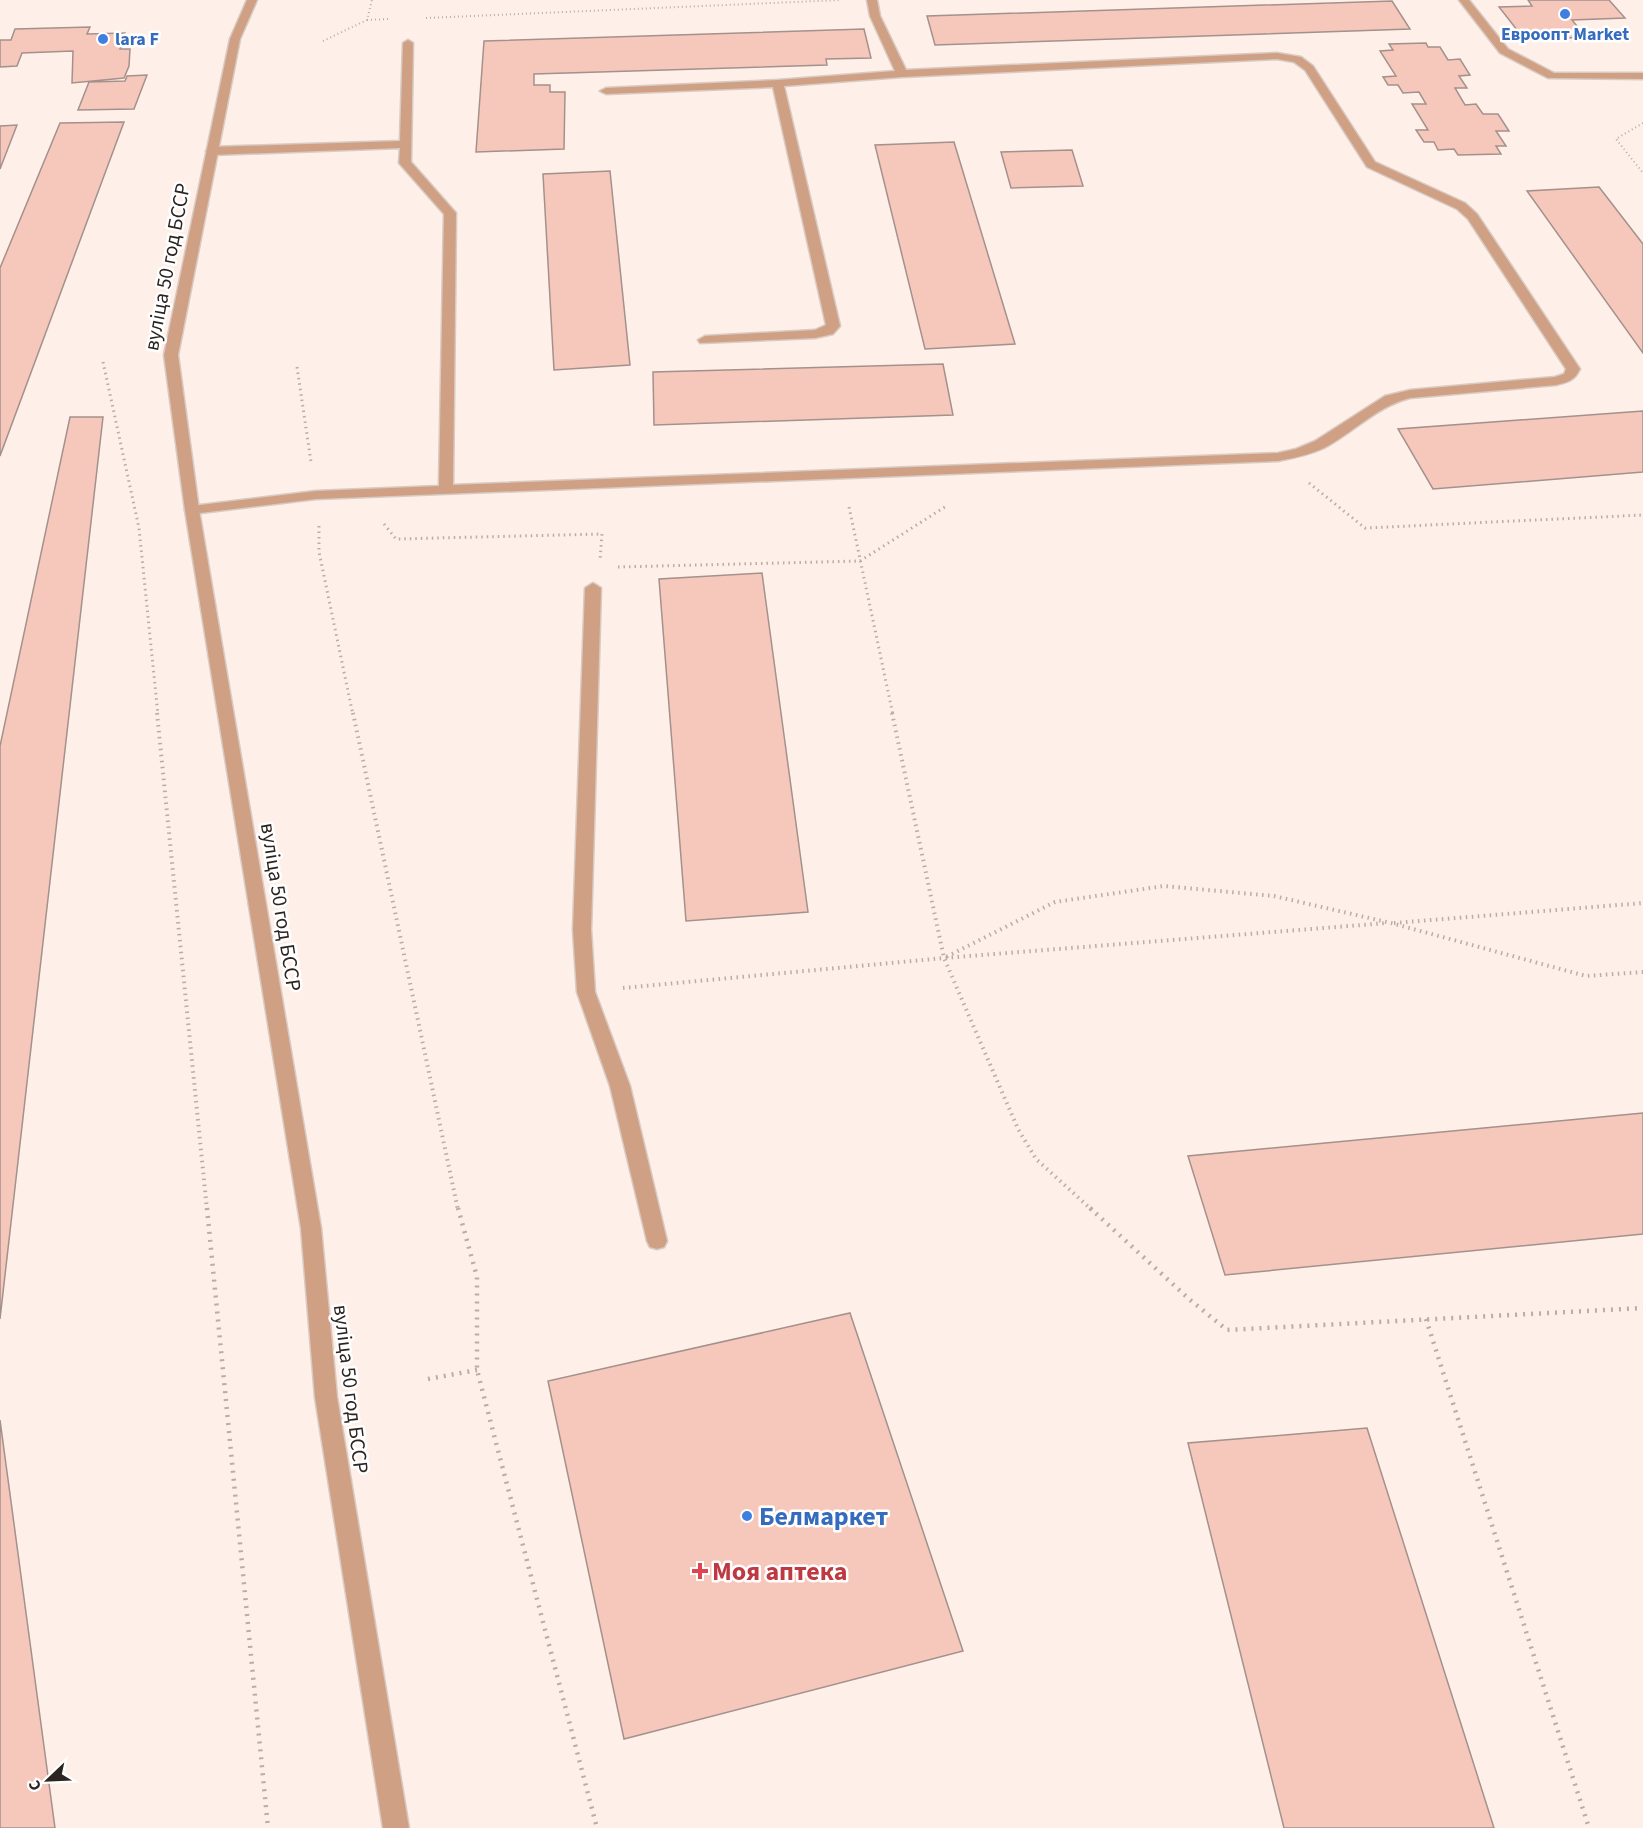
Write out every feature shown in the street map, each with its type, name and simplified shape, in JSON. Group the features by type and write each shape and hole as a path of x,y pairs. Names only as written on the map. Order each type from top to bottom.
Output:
{"street":[{"name":"вуліца 50 год БССР","path":"252,0 235,39 171,355 192,510 311,1228 326,1397 396,1828"},
{"path":"872,0 875,16 902,75"},
{"path":"1464,0 1504,51 1552,76 1643,76"},
{"path":"408,43 405,163 450,213 446,490"},
{"path":"192,510 316,495 1278,457 1300,453 1320,444 1390,399 1410,394 1556,381 1569,377 1573,369 1473,217 1461,206 1371,164 1309,68 1297,59 1277,56 606,91"},
{"path":"705,340 815,334 828,331 833,326 778,83"},
{"path":"212,151 405,144"},
{"path":"593,588 582,930 586,992 620,1086 657,1241"}],"path":[{"path":"367,20 372,0"},
{"path":"426,18 841,0"},
{"path":"323,41 367,20 391,19"},
{"path":"1643,123 1616,139 1643,173"},
{"path":"103,362 139,528 268,1828"},
{"path":"297,367 316,495 322,564 448,1171 477,1277 477,1370 597,1828"},
{"path":"1278,457 1365,528 1643,515"},
{"path":"611,567 860,561 955,500"},
{"path":"848,501 944,958 1018,1129 1036,1159 1189,1299 1227,1330 1643,1308"},
{"path":"378,516 396,539 602,534 600,567"},
{"path":"944,958 1055,902 1164,886 1274,896 1391,923 1586,976 1643,972"},
{"path":"586,992 944,958 1643,903"},
{"path":"1426,1319 1589,1828"},
{"path":"428,1379 477,1370"}],"building":[{"path":"1528,0 1609,0 1625,18 1572,20 1586,37 1525,40 1499,7 1532,6"},
{"path":"1392,1 1410,29 935,45 927,16"},
{"path":"90,27 87,34 125,33 120,49 130,49 129,66 124,78 72,83 73,51 22,53 17,66 0,67 0,40 11,40 15,29"},
{"path":"864,29 871,58 826,59 827,65 534,74 534,85 550,85 550,92 565,92 564,149 476,152 484,41"},
{"path":"1426,43 1428,47 1440,47 1448,60 1460,59 1470,75 1459,76 1467,88 1455,88 1465,105 1476,104 1483,114 1498,114 1509,131 1496,131 1506,146 1496,146 1501,154 1458,155 1454,149 1438,150 1434,142 1424,142 1416,130 1428,130 1412,104 1426,104 1419,92 1403,93 1398,85 1388,85 1383,77 1396,76 1380,51 1393,50 1389,44"},
{"path":"147,75 134,109 78,110 89,82 125,81 127,76"},
{"path":"124,122 0,456 0,268 60,123"},
{"path":"17,125 0,169 0,126"},
{"path":"954,142 1015,344 925,349 875,145"},
{"path":"1072,150 1083,186 1011,188 1001,152"},
{"path":"610,171 630,365 554,370 543,174"},
{"path":"1599,187 1643,244 1643,353 1527,191"},
{"path":"943,364 953,415 654,425 653,372"},
{"path":"1643,411 1643,472 1433,489 1398,429"},
{"path":"70,417 103,417 0,1319 0,746"},
{"path":"762,573 808,912 686,921 659,579"},
{"path":"1643,1113 1643,1234 1225,1275 1188,1156"},
{"name":"Белмаркет","path":"850,1313 963,1651 624,1739 548,1381"},
{"path":"0,1420 55,1828 0,1828"},
{"path":"1367,1428 1494,1828 1284,1828 1188,1443"}],"place":[{"name":"Евроопт Market","path":"1565,14"},
{"name":"lara F","path":"103,39"},
{"name":"Белмаркет","path":"747,1516"},
{"name":"Моя аптека","path":"700,1571"}]}
